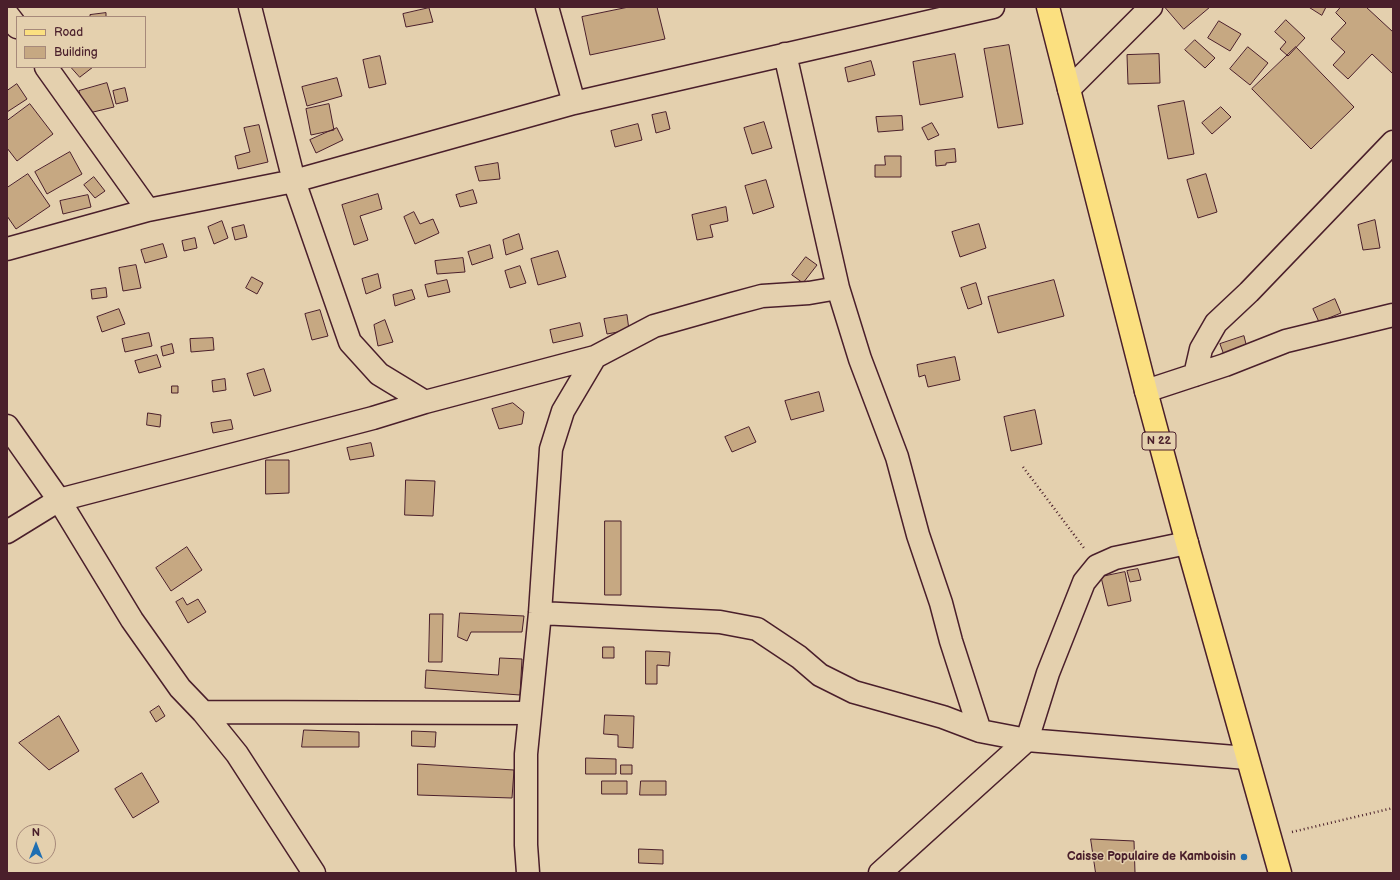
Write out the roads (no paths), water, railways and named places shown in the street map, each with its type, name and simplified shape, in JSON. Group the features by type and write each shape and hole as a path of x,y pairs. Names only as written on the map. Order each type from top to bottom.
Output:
{"main road":[{"name":"N 22","path":"1048,7 1146,391 1187,543 1280,873"}],"street":[{"path":"250,7 294,181 350,342 379,374 424,402"},
{"path":"547,7 574,102"},
{"path":"7,249 148,210 294,181 574,102 993,7"},
{"path":"1070,89 1151,7"},
{"path":"7,14 16,27"},
{"path":"785,54 838,288 860,359 897,457 918,535 941,602 951,641 980,731"},
{"path":"47,68 148,210"},
{"path":"1195,375 1201,349 1216,323 1249,292 1393,142"},
{"path":"7,532 59,500 373,418 424,402 595,357 654,326 762,296 809,293 838,288"},
{"path":"1146,391 1225,365 1286,341 1393,315"},
{"path":"528,873 526,845 526,754 540,613 551,449 563,411 595,357"},
{"path":"7,426 59,500 132,620 180,688 203,712 237,754 314,873"},
{"path":"880,873 1027,740 1048,673 1084,582 1096,566 1115,558 1187,543"},
{"path":"540,613 720,622 757,629 799,657 820,675 854,692 943,717 980,731 1027,740 1247,758"},
{"path":"203,712 530,713"}],"place":[{"name":"Caisse Populaire de Kamboisin","path":"1244,857"}]}
